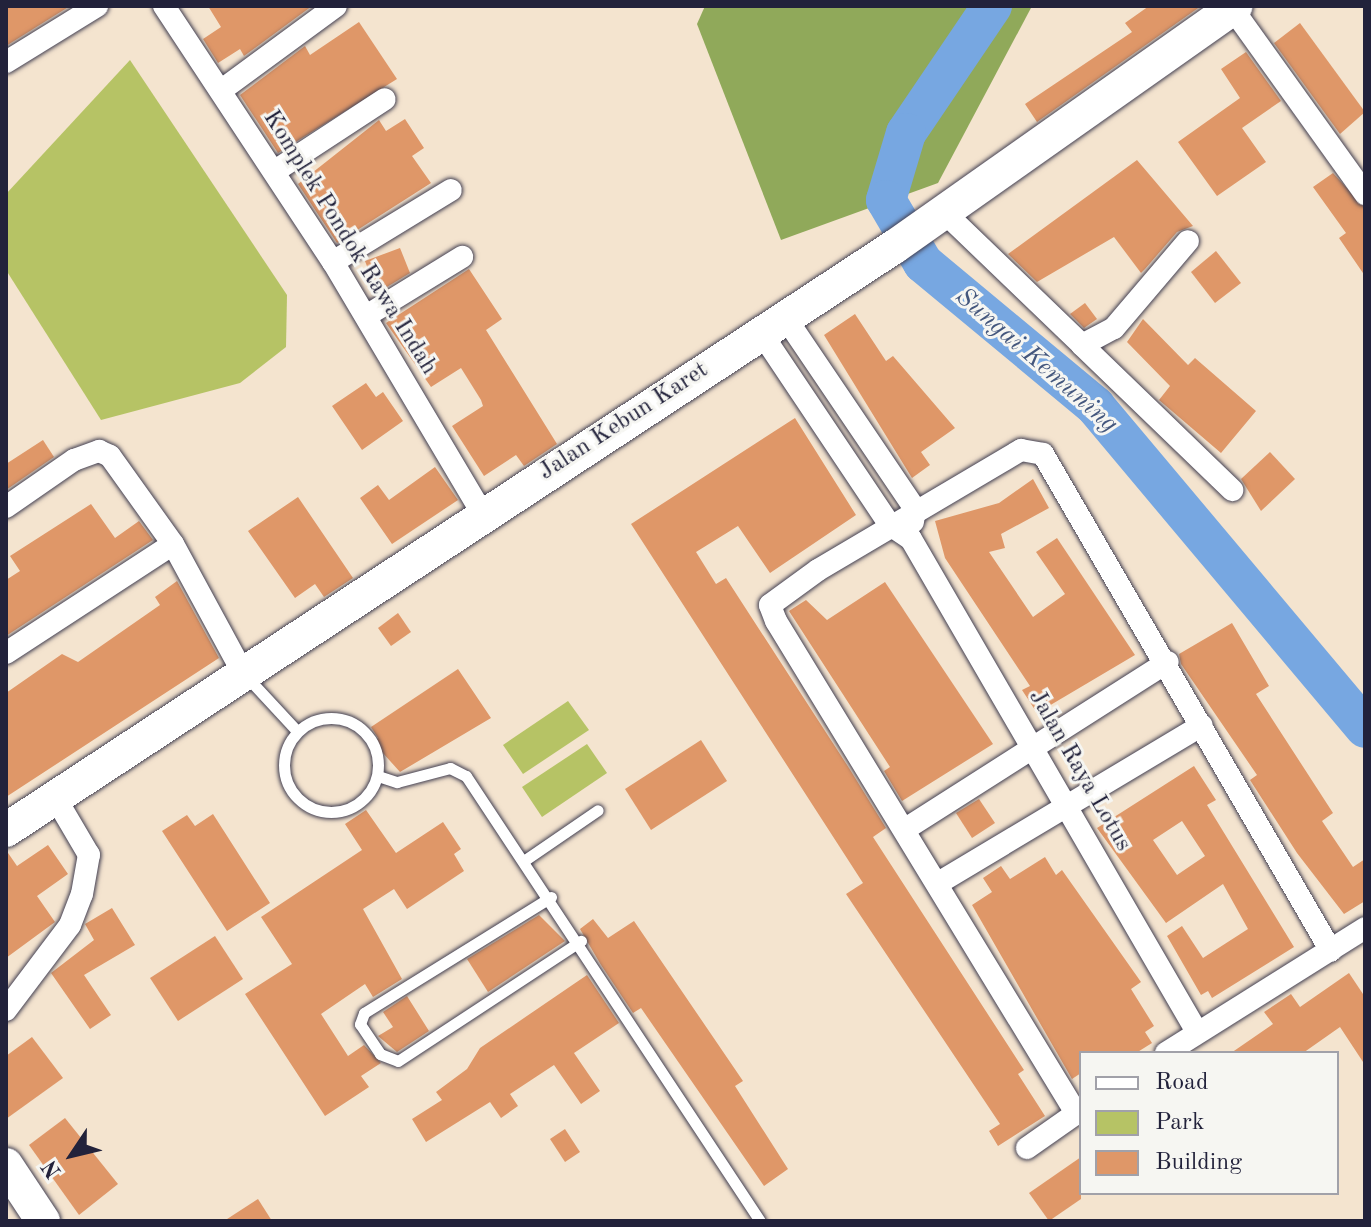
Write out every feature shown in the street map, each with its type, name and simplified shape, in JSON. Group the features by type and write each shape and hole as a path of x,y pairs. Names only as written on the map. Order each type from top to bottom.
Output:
{"main road":[{"name":"Jalan Kebun Karet","path":"6,830 482,513 894,247 1234,7"},
{"path":"6,1165 43,1221"}],"street":[{"name":"Komplek Pondok Rawa Indah","path":"164,6 223,89 333,262 482,513"},
{"path":"223,89 336,6"},
{"path":"6,62 93,7"},
{"path":"1234,7 1365,194"},
{"path":"275,171 385,99"},
{"path":"333,262 451,190"},
{"path":"936,218 1082,345 1232,490"},
{"path":"1082,345 1114,328 1188,241"},
{"path":"366,316 462,257"},
{"path":"773,326 915,509 911,539 890,525 773,326"},
{"path":"1027,1148 1079,1111 770,605 890,525 1021,450 1043,454 1168,662 1331,951"},
{"path":"6,507 99,451 124,469 173,544 243,673"},
{"name":"Jalan Raya Lotus","path":"911,539 1068,802 1197,1032"},
{"path":"6,653 173,544"},
{"path":"907,828 1168,662"},
{"path":"940,882 1068,802 1202,725"},
{"path":"6,1010 70,925 82,894 89,855 55,797"},
{"path":"1169,1051 1363,933"}],"lane":[{"path":"243,673 297,731"},
{"path":"343,718 364,730 377,751 378,776 366,798 345,811 309,805 286,778 285,753 297,731 318,719 343,718"},
{"path":"378,776 392,783 456,768 581,941 760,1221"},
{"path":"525,860 598,810"},
{"path":"551,897 364,1013 360,1024 380,1054 398,1061 581,941"}],"green space":[{"path":"705,6 1032,6 938,183 781,240 697,24"},
{"path":"130,60 287,295 286,347 240,383 101,420 6,270 6,194"},
{"path":"568,701 589,730 523,774 503,745"},
{"path":"587,744 607,773 542,817 522,787"}],"building":[{"path":"6,6 70,6 6,46"},
{"path":"208,6 312,6 244,56 240,49 218,63 203,39 221,27"},
{"path":"1149,6 1201,6 1037,122 1025,104 1132,32 1125,23"},
{"path":"359,22 397,79 278,153 240,95 305,46 310,55"},
{"path":"1300,23 1365,112 1340,134 1274,43"},
{"path":"1246,52 1281,101 1242,128 1266,162 1217,196 1178,142 1240,98 1221,69"},
{"path":"405,119 424,148 412,156 431,183 337,243 298,184 379,120 386,131"},
{"path":"1137,160 1193,226 1177,232 1141,273 1114,237 1037,282 1008,254"},
{"path":"1333,173 1365,208 1365,276 1339,238 1346,233 1313,187"},
{"path":"400,248 410,273 377,293 365,261"},
{"path":"1216,251 1241,283 1215,303 1191,272"},
{"path":"469,269 502,319 486,330 557,444 524,466 516,455 484,476 452,426 483,406 461,368 431,387 386,323"},
{"path":"1085,303 1097,319 1084,328 1070,314"},
{"path":"855,314 886,361 893,356 955,428 921,452 930,465 912,478 824,335"},
{"path":"1143,319 1188,365 1195,358 1256,411 1221,453 1159,400 1170,386 1127,342"},
{"path":"366,383 376,397 383,392 403,421 362,450 332,406"},
{"path":"795,418 856,515 770,573 738,526 696,552 716,584 726,578 849,768 886,828 873,837 1024,1070 1018,1074 1045,1116 998,1146 989,1131 1000,1124 846,894 863,883 631,524"},
{"path":"43,440 54,457 6,490 6,464"},
{"path":"1270,452 1295,479 1261,511 1241,479"},
{"path":"435,467 458,500 392,544 360,498 378,485 389,500"},
{"path":"1033,479 1049,508 1001,534 1005,548 989,552 1033,617 1065,594 1036,552 1057,538 1135,655 1037,713 1022,690 1030,686 945,558 935,521 999,503"},
{"path":"298,497 353,578 324,597 315,584 295,598 248,531"},
{"path":"91,504 115,538 139,521 153,540 6,636 6,580 20,571 10,556"},
{"path":"177,581 219,658 6,797 6,693 62,654 78,662 160,605 155,597"},
{"path":"885,582 993,744 902,801 884,771 890,767 789,611 806,600 827,620"},
{"path":"398,613 411,632 391,646 378,628"},
{"path":"1232,623 1269,686 1256,694 1333,813 1322,821 1353,867 1365,859 1365,901 1344,914 1297,853 1250,780 1257,775 1181,664 1179,654"},
{"path":"458,669 491,718 400,772 373,742 378,738 371,727"},
{"path":"701,740 727,781 651,830 625,789"},
{"path":"1194,766 1216,800 1207,805 1294,947 1212,998 1208,991 1201,995 1167,936 1182,926 1203,958 1248,929 1223,884 1166,923 1097,828","holes":["1182,821 1205,856 1177,875 1153,840"]},
{"path":"979,799 995,823 972,838 956,813"},
{"path":"366,810 396,853 443,822 461,849 454,854 464,871 407,909 394,889 363,909 402,979 373,997 365,984 321,1014 348,1056 364,1045 381,1063 361,1076 369,1087 325,1116 245,994 292,964 261,917 362,850 345,824"},
{"path":"213,814 270,903 227,931 162,831 187,815 195,826"},
{"path":"48,845 68,874 37,896 55,922 6,958 6,850 17,866"},
{"path":"1045,857 1056,875 1062,870 1141,982 1131,989 1154,1026 1145,1032 1152,1043 1139,1051 1079,1051 1079,1074 1072,1079 972,905 992,892 983,878 1001,866 1010,879"},
{"path":"112,908 135,945 84,975 111,1015 90,1029 51,973 94,940 85,924"},
{"path":"539,915 565,941 488,992 467,959"},
{"path":"593,919 608,938 634,921 743,1081 735,1086 788,1169 764,1186 641,1008 633,1013 601,965 580,929"},
{"path":"215,936 243,979 178,1021 150,978"},
{"path":"1349,973 1365,997 1365,1065 1340,1027 1306,1051 1234,1051 1273,1024 1264,1012 1291,994 1300,1007"},
{"path":"587,975 619,1023 574,1053 600,1091 581,1104 554,1065 510,1094 518,1106 501,1118 490,1102 426,1142 412,1119 442,1100 436,1092 467,1069 480,1048"},
{"path":"407,996 429,1031 397,1052 378,1036 393,1027 383,1012"},
{"path":"32,1037 63,1078 6,1119 6,1056"},
{"path":"65,1118 118,1184 79,1215 29,1145"},
{"path":"565,1129 580,1152 565,1162 550,1139"},
{"path":"1079,1158 1081,1199 1049,1221 1029,1193"},
{"path":"258,1199 272,1221 224,1221"}],"waterway":[{"name":"Sungai Kemuning","path":"992,6 906,133 886,200 923,263 1095,406 1365,728"}]}
